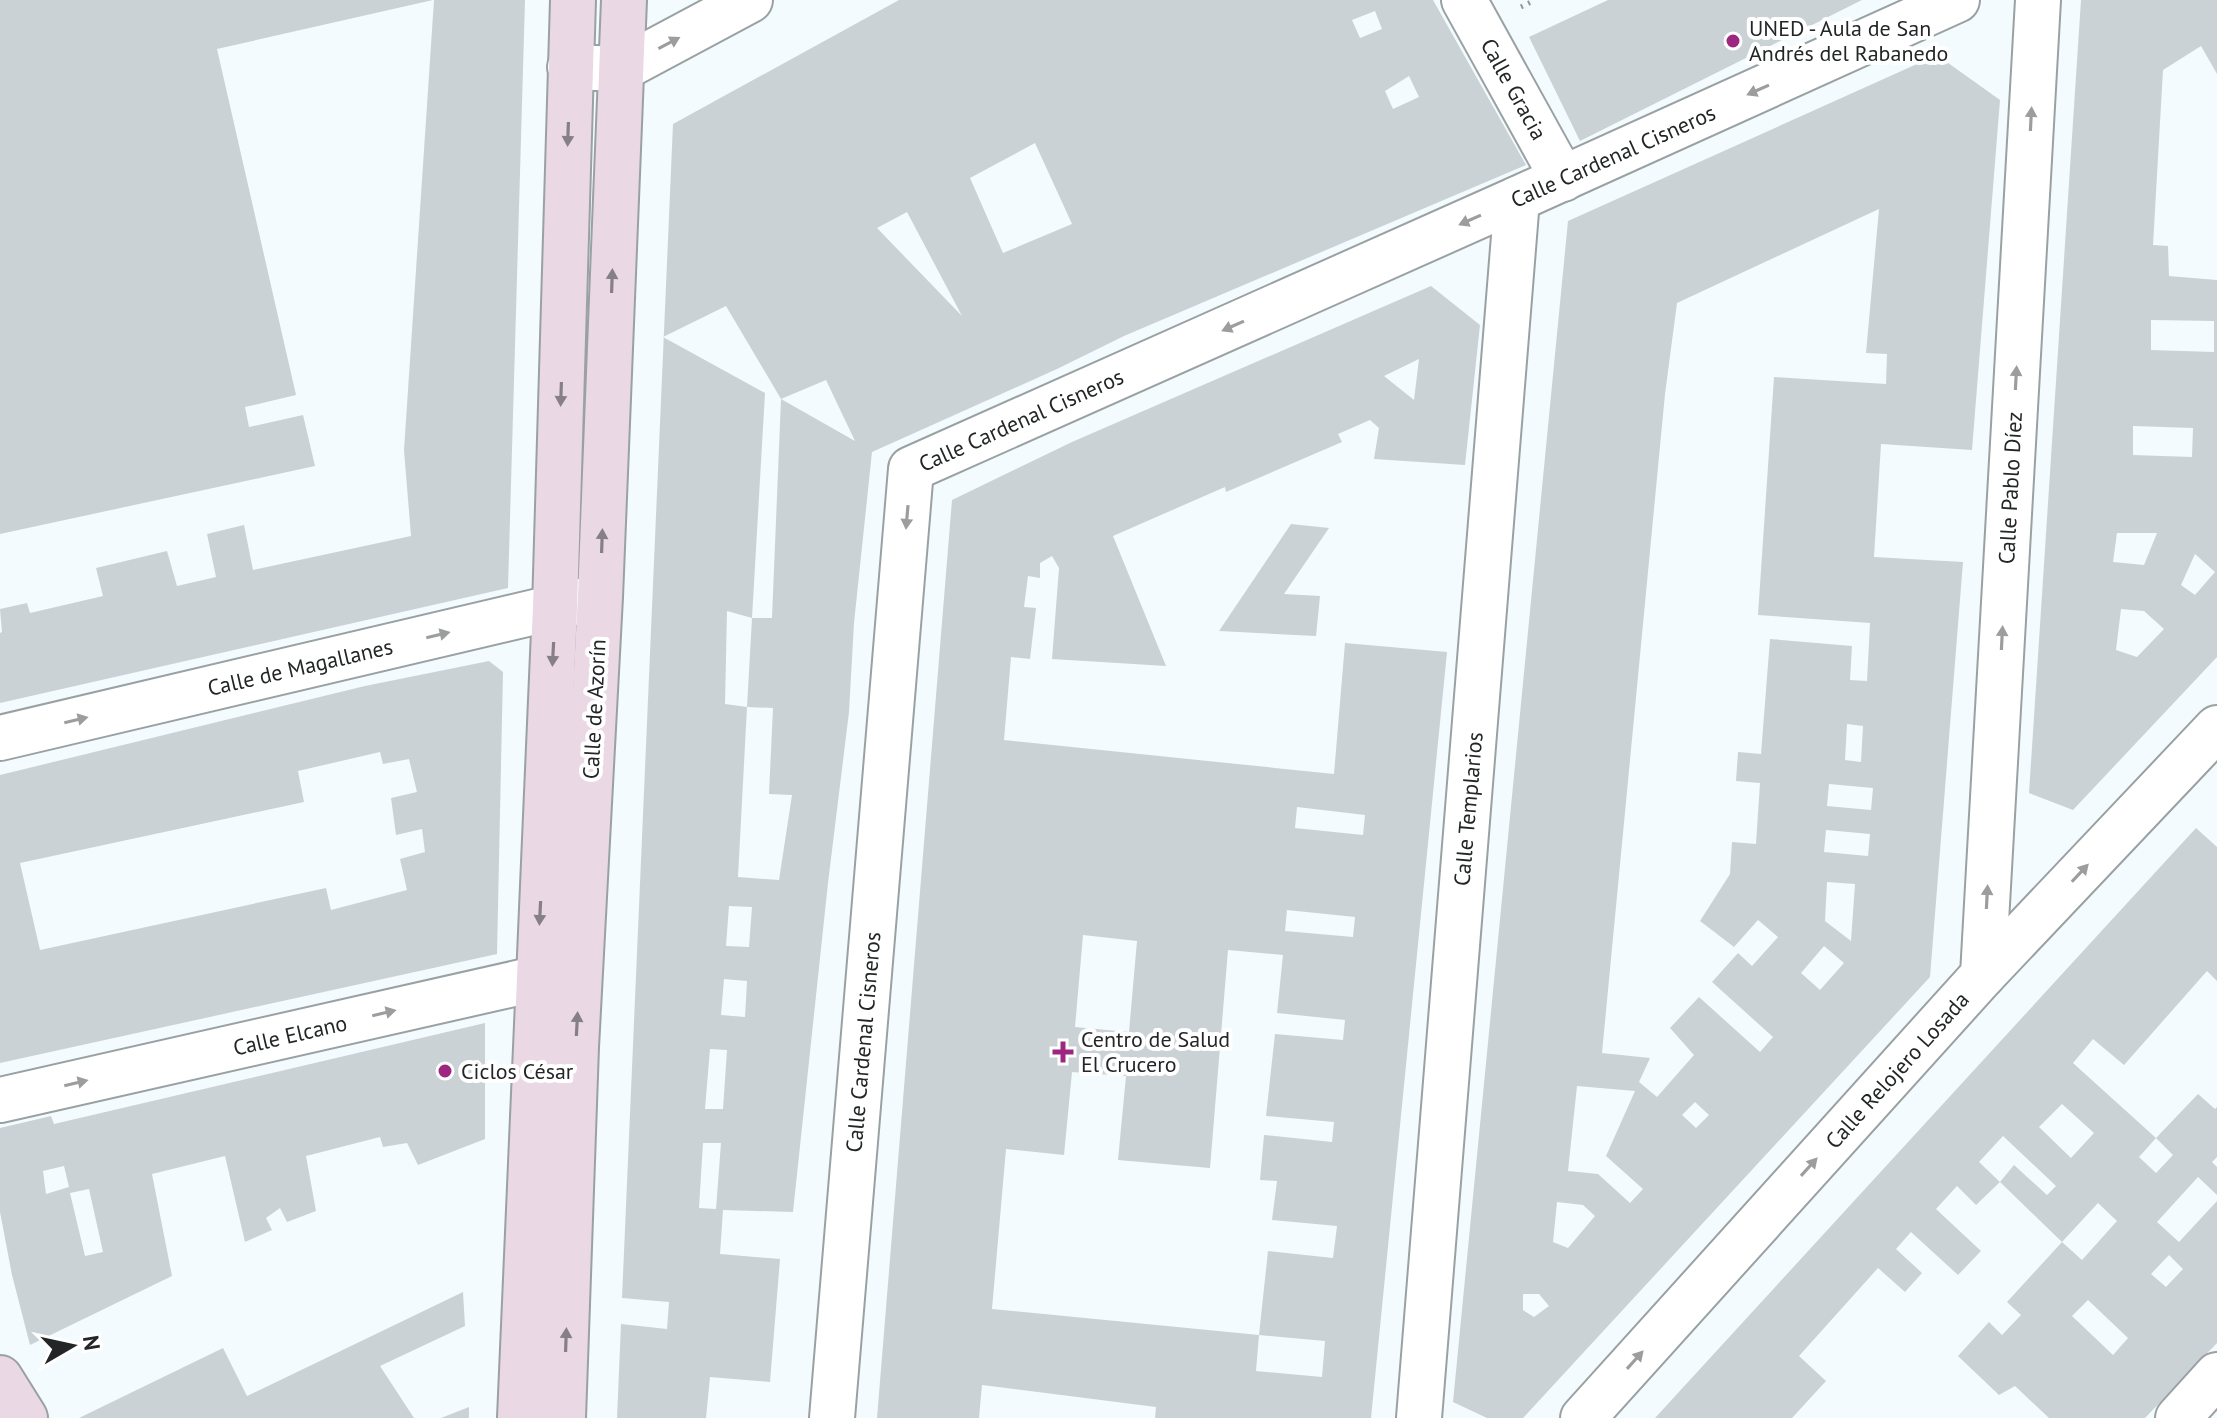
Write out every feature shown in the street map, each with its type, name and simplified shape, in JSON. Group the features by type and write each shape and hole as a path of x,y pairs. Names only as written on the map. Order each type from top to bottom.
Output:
{"main road":[{"name":"Calle de Azorín","path":"520,1418 555,608 573,0"},
{"name":"Calle de Azorín","path":"563,1418 624,0"},
{"path":"0,1378 25,1418"}],"street":[{"path":"570,67 621,69 750,0"},
{"name":"Calle Gracia","path":"1464,0 1563,179"},
{"name":"Calle Cardenal Cisneros","path":"832,1418 911,469 1957,0"},
{"name":"Calle Pablo Díez","path":"1983,975 2038,0"},
{"name":"Calle Templarios","path":"1419,1418 1517,199"},
{"name":"Calle de Magallanes","path":"0,738 600,597"},
{"name":"Calle Relojero Losada","path":"1583,1418 1983,975 2217,728"},
{"name":"Calle Elcano","path":"0,1100 580,969"},
{"path":"2178,1418 2217,1375"}],"building":[{"path":"0,0 433,0 217,49 296,395 245,407 249,427 303,415 315,466 0,534"},
{"path":"434,0 525,0 508,588 0,703 0,609 27,603 30,613 103,596 96,568 167,551 177,586 216,577 207,534 244,525 253,570 411,536 404,450"},
{"path":"899,0 1433,0 1526,165 1124,336 872,452 854,623 849,712 793,1212 723,1210 720,1254 780,1259 770,1382 710,1377 706,1418 617,1418 621,1324 667,1329 669,1302 622,1298 673,124","holes":["1375,11 1382,29 1360,38 1352,20","1409,76 1419,97 1393,109 1385,91","1035,143 1072,224 1003,253 970,178","907,212 962,316 877,228","726,306 781,399 772,618 752,618 765,393 664,337","826,380 855,441 781,399","727,611 752,618 747,707 725,704","747,707 773,708 769,794 792,795 779,880 738,877","729,906 752,907 749,947 726,946","724,979 747,981 745,1017 721,1015","710,1049 727,1050 723,1109 705,1109","703,1143 721,1143 716,1209 699,1208"]},
{"path":"1608,0 1862,0 1580,141 1529,37"},
{"path":"2081,0 2217,0 2217,74 2201,46 2163,70 2153,245 2168,246 2169,276 2217,280 2217,657 2073,810 2029,793","holes":["2151,320 2214,321 2214,352 2151,350","2133,426 2193,428 2192,457 2133,455","2117,533 2157,533 2144,565 2113,562","2195,554 2215,572 2195,595 2181,585","2121,609 2144,611 2164,629 2137,657 2116,650"]},
{"path":"1937,55 2000,100 1972,450 1881,444 1874,557 1963,562 1930,977 1523,1418 1487,1418 1453,1402 1568,221","holes":["1879,209 1866,353 1887,354 1886,384 1774,377 1758,615 1870,623 1867,681 1850,680 1852,646 1770,639 1761,754 1738,752 1736,781 1760,783 1756,844 1732,842 1730,874 1700,921 1734,947 1758,920 1778,937 1752,966 1738,953 1712,982 1773,1037 1760,1052 1699,997 1670,1028 1694,1055 1657,1097 1639,1082 1650,1058 1602,1053 1665,394 1677,303","1847,724 1863,726 1861,762 1845,760","1829,784 1873,788 1871,810 1827,806","1826,830 1870,834 1868,856 1824,852","1827,882 1855,884 1851,941 1825,921","1824,946 1844,963 1820,990 1801,973","1577,1086 1635,1091 1606,1156 1643,1189 1630,1203 1598,1174 1568,1171","1695,1102 1709,1115 1696,1128 1682,1115","1557,1202 1583,1205 1595,1216 1568,1248 1553,1242","1523,1294 1539,1294 1549,1306 1534,1317 1523,1310"]},
{"path":"1431,286 1480,325 1465,465 1374,459 1379,428 1370,420 1338,434 1342,442 1226,492 1225,487 1113,536 1166,666 1052,659 1059,568 1052,556 1040,563 1040,578 1028,576 1024,607 1036,608 1030,659 1011,657 1004,740 1334,774 1345,643 1447,652 1371,1418 1155,1418 1156,1407 982,1385 979,1418 877,1418 952,500 1072,442","holes":["1419,359 1414,400 1384,376","1297,807 1365,815 1363,835 1295,828","1287,910 1355,917 1353,937 1285,931","1083,935 1137,941 1129,1032 1075,1027","1228,950 1283,955 1277,1013 1345,1020 1343,1040 1275,1034 1266,1116 1334,1122 1332,1142 1264,1135 1260,1180 1277,1181 1272,1220 1337,1226 1333,1258 1268,1251 1259,1335 992,1309 1006,1149 1064,1155 1072,1072 1126,1076 1118,1160 1210,1168","1259,1335 1325,1341 1322,1377 1256,1371"]},
{"path":"1291,524 1329,528 1284,594 1320,596 1316,636 1219,631"},
{"path":"489,661 503,672 497,954 0,1063 0,775 365,686","holes":["380,752 383,764 409,759 417,792 391,798 396,835 422,829 425,852 400,859 407,890 331,910 326,888 40,950 20,863 304,802 298,771"]},
{"path":"2196,828 2217,847 2217,981 2207,971 2124,1065 2093,1039 2073,1063 2156,1138 2198,1094 2215,1109 2217,1107 2217,1157 2212,1162 2217,1167 2217,1195 2198,1177 2157,1222 2179,1242 2217,1201 2217,1343 2145,1418 2049,1418 2015,1386 1999,1395 1958,1356 1989,1322 2002,1335 2021,1315 2007,1302 2062,1242 2000,1182 1976,1205 1957,1186 1936,1209 1981,1251 1958,1275 1911,1232 1896,1249 1922,1273 1905,1292 1878,1268 1799,1356 1826,1381 1792,1418 1655,1418","holes":["2062,1104 2094,1133 2071,1158 2039,1127","2003,1136 2056,1186 2047,1195 2014,1165 2000,1182 1979,1162","2156,1138 2173,1155 2156,1173 2139,1157","2098,1203 2117,1221 2082,1260 2062,1242","2169,1255 2183,1269 2166,1287 2151,1274","2088,1300 2128,1338 2113,1355 2072,1316"]},
{"path":"485,1023 485,1139 418,1165 407,1143 383,1147 380,1137 306,1156 316,1211 287,1222 280,1208 266,1218 272,1230 245,1242 225,1156 152,1174 172,1276 30,1345 0,1212 0,1128 51,1116 54,1124","holes":["64,1166 69,1187 46,1194 43,1171","89,1189 103,1252 85,1256 70,1193"]},
{"path":"463,1292 465,1326 380,1366 414,1418 79,1418 223,1348 247,1396"},
{"path":"469,1407 469,1418 441,1418"}],"place":[{"name":"UNED - Aula de San Andrés del Rabanedo","path":"1733,41"},
{"name":"Centro de Salud El Crucero","path":"1063,1052"},
{"name":"Ciclos César","path":"445,1071"}]}
